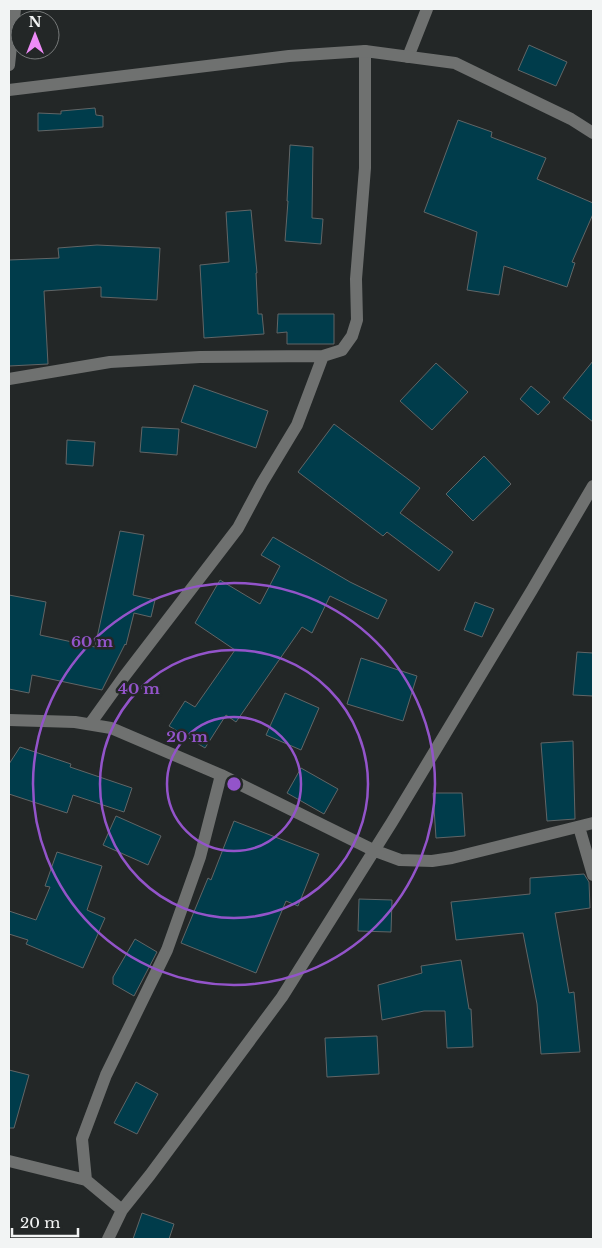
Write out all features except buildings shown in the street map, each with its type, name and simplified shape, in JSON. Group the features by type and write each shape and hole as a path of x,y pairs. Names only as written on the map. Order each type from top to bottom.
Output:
{"street":[{"path":"9,65 15,9"},
{"path":"408,57 427,9"},
{"path":"9,379 110,362 200,357 323,356 342,350 352,336 357,320 356,279 365,168 365,51"},
{"path":"9,90 289,56 365,51 455,63 571,119 593,133"},
{"path":"90,724 238,528 262,483 297,425 323,356"},
{"path":"108,1239 122,1210 282,997 532,590 593,486"},
{"path":"9,720 90,724 111,728 221,775 373,850 400,860 438,860 485,851 593,823"},
{"path":"86,1180 82,1139 106,1075 167,950 200,857 221,775"},
{"path":"579,827 593,875"},
{"path":"9,1161 86,1180 122,1210"}]}
